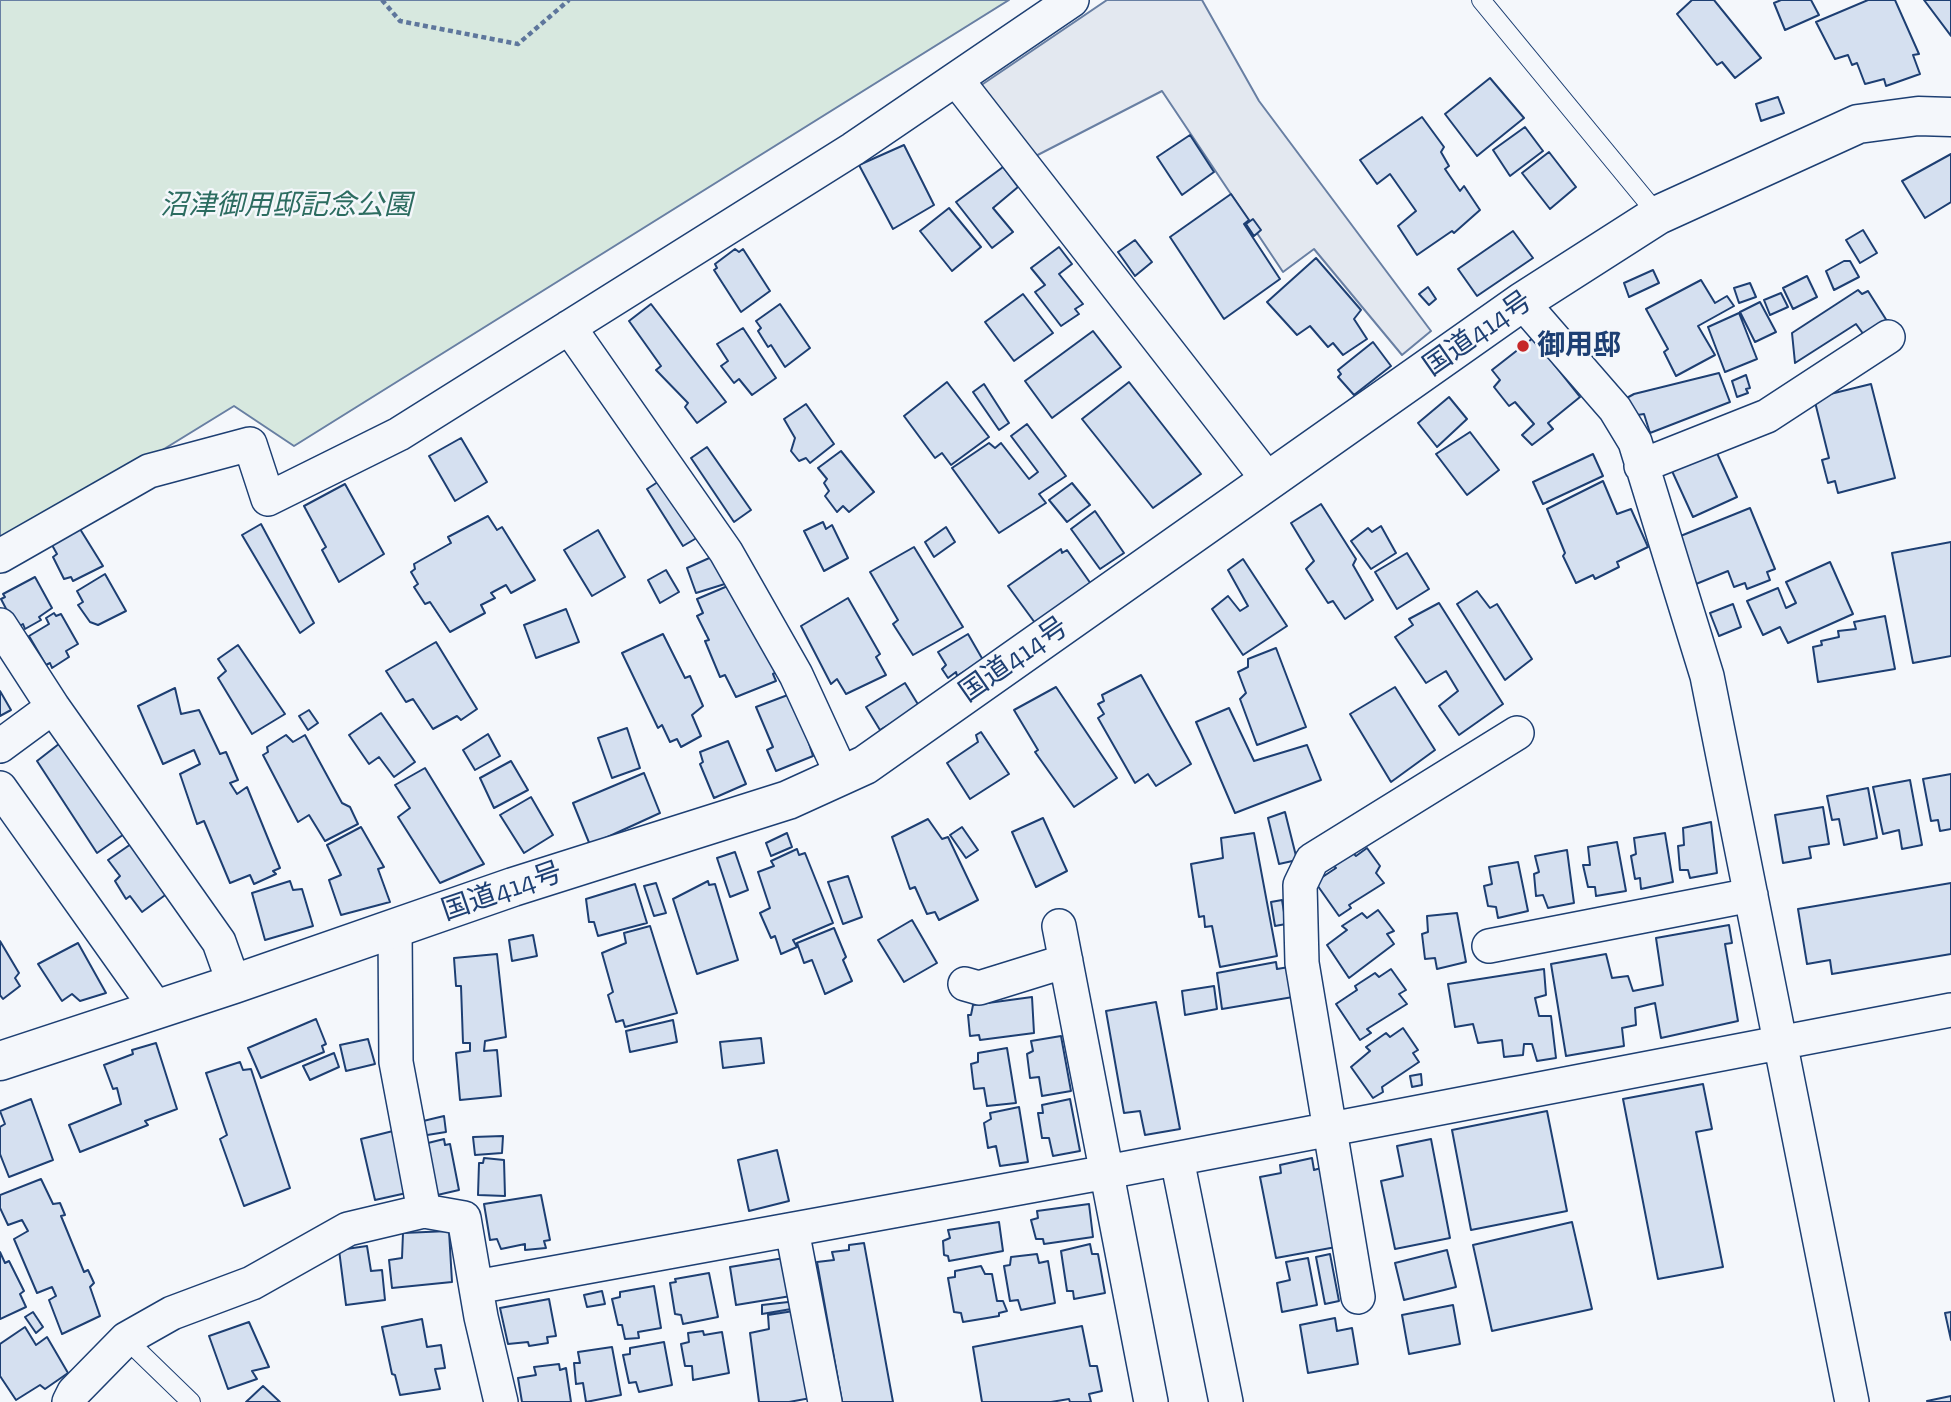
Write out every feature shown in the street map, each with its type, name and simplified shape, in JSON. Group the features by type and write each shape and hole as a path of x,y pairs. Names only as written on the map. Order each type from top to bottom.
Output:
{"highway":[{"name":"国道414号","path":"0,1060 788,800 865,765 1522,302 1658,215 1858,124 1918,116 1951,117"}],"street":[{"path":"0,556 149,471 250,444 268,499 399,434 853,149 1072,0"},
{"path":"956,79 1269,481"},
{"path":"1522,302 1615,409 1635,442 1707,676 1852,1402"},
{"path":"569,327 726,552 796,675 842,775"},
{"path":"1641,466 1767,416 1888,337"},
{"path":"0,625 53,708 219,942 234,984"},
{"path":"0,746 53,708"},
{"path":"1358,1297 1302,963 1300,885 1312,860 1517,733"},
{"path":"0,788 157,1009"},
{"path":"1489,946 1751,895"},
{"path":"1059,926 1151,1402"},
{"path":"396,928 396,1062 424,1211"},
{"path":"965,984 979,988 1066,961"},
{"path":"476,1287 1177,1159 1951,1010"},
{"path":"1177,1159 1226,1402"},
{"path":"69,1402 74,1392 126,1339 172,1313 252,1283 348,1229 424,1211 464,1218 501,1402"},
{"path":"792,1230 825,1402"}],"lane":[{"path":"1481,0 1658,215"},
{"path":"126,1339 191,1402"}],"path":[{"path":"382,0 400,21 518,44 569,0"}],"green space":[{"name":"沼津御用邸記念公園","path":"0,0 1009,0 294,446 234,406 0,550"}],"shaded area":[{"path":"1107,0 1202,0 1259,101 1431,331 1402,355 1314,249 1283,272 1162,91 1026,161 977,88"}],"building":[{"path":"1692,0 1714,0 1761,58 1735,78 1722,62 1717,65 1677,14"},
{"path":"1781,0 1811,0 1819,15 1785,30 1774,3"},
{"path":"1868,0 1895,0 1919,54 1913,55 1920,74 1886,86 1884,79 1865,84 1857,63 1852,65 1848,55 1835,59 1816,22"},
{"path":"1924,0 1951,0 1951,36"},
{"path":"1490,78 1524,118 1477,156 1445,114"},
{"path":"1778,97 1784,113 1761,121 1756,104"},
{"path":"1422,117 1444,147 1441,152 1449,166 1445,169 1460,191 1464,186 1480,210 1454,233 1452,231 1417,255 1398,226 1416,211 1390,174 1377,184 1360,160"},
{"path":"1525,127 1543,151 1510,176 1493,150"},
{"path":"1190,135 1214,172 1182,195 1157,157"},
{"path":"904,145 934,205 893,229 859,165"},
{"path":"1549,152 1576,187 1550,209 1522,173"},
{"path":"1951,154 1951,202 1925,218 1902,181"},
{"path":"1003,167 1018,187 993,208 1013,232 992,248 956,202"},
{"path":"1231,194 1249,220 1244,224 1280,279 1224,319 1170,237"},
{"path":"949,208 981,247 952,271 920,231"},
{"path":"1253,219 1261,230 1254,236 1246,224"},
{"path":"1863,230 1877,253 1860,263 1846,240"},
{"path":"1513,231 1533,258 1477,296 1458,269"},
{"path":"1135,240 1152,262 1135,276 1118,252"},
{"path":"1059,247 1072,264 1059,274 1083,304 1075,309 1079,314 1061,326 1035,292 1045,285 1031,268"},
{"path":"735,249 739,252 743,249 770,291 741,312 714,270 717,268 715,264"},
{"path":"1316,258 1361,310 1354,319 1367,339 1343,355 1333,343 1328,347 1310,326 1297,335 1267,302"},
{"path":"1844,261 1850,261 1859,277 1834,290 1826,271"},
{"path":"1653,270 1659,283 1629,297 1624,283"},
{"path":"1807,276 1817,297 1793,309 1783,288"},
{"path":"1701,280 1715,303 1727,296 1734,306 1698,326 1715,355 1676,376 1664,352 1668,349 1646,309"},
{"path":"1750,283 1756,297 1739,303 1734,288"},
{"path":"1428,287 1436,299 1429,305 1419,294"},
{"path":"1858,290 1862,294 1868,291 1887,321 1864,335 1856,324 1795,363 1792,333"},
{"path":"1781,293 1788,307 1770,315 1764,300"},
{"path":"1023,294 1053,333 1014,361 985,322"},
{"path":"1760,302 1776,332 1755,342 1740,312"},
{"path":"651,304 726,402 697,423 685,407 688,403 656,370 661,366 629,321"},
{"path":"780,304 810,348 785,367 771,345 768,347 758,331 761,328 756,321"},
{"path":"1739,313 1757,359 1725,372 1708,327"},
{"path":"743,328 776,378 752,395 739,379 734,383 721,366 728,361 717,344"},
{"path":"1093,331 1121,367 1052,418 1025,381"},
{"path":"1533,338 1580,397 1548,423 1553,429 1532,445 1522,435 1534,424 1515,402 1509,406 1494,387 1500,380 1492,370"},
{"path":"1373,342 1391,366 1354,395 1338,377 1341,374 1338,370"},
{"path":"1719,373 1730,402 1650,433 1644,414 1631,416 1623,400 1634,394"},
{"path":"1746,375 1750,388 1746,389 1748,393 1737,397 1732,381"},
{"path":"947,382 989,437 951,465 942,453 935,458 904,416"},
{"path":"1129,382 1201,474 1153,508 1082,419"},
{"path":"984,384 1009,423 999,430 973,392"},
{"path":"1871,384 1895,478 1838,493 1835,481 1828,483 1822,460 1829,458 1814,398"},
{"path":"1449,397 1467,419 1437,447 1418,423"},
{"path":"806,404 834,444 810,463 806,458 799,461 791,451 795,438 784,419"},
{"path":"1027,424 1066,476 1039,494 1046,503 999,533 952,468 989,443 995,448 1001,443 1029,479 1038,472 1011,436"},
{"path":"1470,432 1499,470 1467,495 1436,454"},
{"path":"461,438 487,482 455,501 429,456"},
{"path":"707,447 751,510 734,522 691,458"},
{"path":"841,451 874,492 849,512 843,506 837,512 825,496 829,491 824,483 827,479 818,468"},
{"path":"1716,451 1737,497 1693,517 1672,471"},
{"path":"1593,454 1603,476 1543,504 1533,482"},
{"path":"664,478 700,536 683,546 647,489"},
{"path":"1603,481 1617,514 1631,509 1648,547 1617,562 1619,567 1595,579 1593,575 1576,583 1563,556 1565,553 1547,509"},
{"path":"1072,483 1090,505 1067,522 1049,500"},
{"path":"345,484 384,554 339,582 322,550 326,547 304,506"},
{"path":"1321,504 1356,559 1353,565 1373,600 1345,619 1333,601 1328,603 1306,569 1314,561 1291,523"},
{"path":"1750,508 1775,569 1767,572 1770,580 1747,589 1745,583 1734,587 1728,571 1696,584 1678,537"},
{"path":"1095,511 1124,553 1100,569 1071,529"},
{"path":"488,516 497,530 502,527 535,580 511,593 506,585 491,593 495,598 481,605 485,613 450,632 430,602 425,604 414,587 418,584 411,572 415,569 414,564 451,543 448,537"},
{"path":"823,522 826,529 832,525 848,558 824,571 804,531"},
{"path":"261,524 314,623 300,633 242,535"},
{"path":"1381,526 1396,553 1371,569 1351,541 1368,528 1372,532"},
{"path":"946,527 955,542 934,557 925,542"},
{"path":"80,529 103,566 73,581 71,577 64,579 53,557 57,554 52,545"},
{"path":"598,530 625,577 592,596 564,550"},
{"path":"1951,542 1951,656 1913,663 1892,553"},
{"path":"914,547 963,627 913,655 893,624 898,620 870,572"},
{"path":"1061,549 1062,553 1067,550 1091,584 1038,627 1008,586"},
{"path":"1407,553 1429,589 1397,609 1375,572"},
{"path":"716,555 728,583 696,593 687,568"},
{"path":"1243,559 1287,626 1243,655 1212,609 1228,596 1240,611 1248,606 1228,570"},
{"path":"1830,562 1853,614 1788,643 1780,627 1763,635 1747,601 1778,588 1786,608 1796,603 1786,582"},
{"path":"666,570 679,592 660,603 648,580"},
{"path":"105,574 126,611 98,625 90,622 78,605 83,602 77,591"},
{"path":"35,577 52,608 39,617 41,620 25,629 23,624 16,628 1,599 5,597 3,594"},
{"path":"730,585 784,668 773,674 776,681 736,697 725,675 720,677 705,641 709,640 697,616 703,613 697,599"},
{"path":"1477,591 1490,608 1497,604 1532,659 1505,680 1457,604"},
{"path":"848,598 880,654 876,657 886,675 846,694 837,679 831,684 801,626"},
{"path":"1439,603 1503,704 1459,735 1439,706 1458,691 1446,671 1426,683 1395,637 1413,625 1409,619"},
{"path":"1733,604 1741,627 1719,636 1710,613"},
{"path":"566,609 579,642 536,658 524,625"},
{"path":"54,613 56,616 61,614 78,644 66,651 69,657 52,668 50,663 46,665 29,636 49,624 46,618"},
{"path":"1885,616 1895,669 1818,682 1813,647 1822,645 1821,641 1839,637 1838,631 1856,629 1854,622"},
{"path":"663,634 685,678 690,676 703,706 692,715 701,736 681,747 677,739 670,742 662,725 658,728 622,653"},
{"path":"968,634 983,660 957,676 956,672 948,678 942,669 946,665 938,652"},
{"path":"436,642 477,709 461,720 457,716 433,729 413,699 406,702 386,671"},
{"path":"238,645 285,714 252,734 218,678 226,671 218,659"},
{"path":"1276,648 1306,727 1257,745 1240,699 1246,693 1238,672 1248,667 1248,659"},
{"path":"1141,675 1191,764 1156,786 1148,774 1135,783 1098,718 1104,714 1098,704 1104,701 1102,695"},
{"path":"905,683 919,706 880,730 866,707"},
{"path":"1056,687 1117,778 1074,807 1035,752 1038,750 1014,710"},
{"path":"1395,687 1435,750 1391,782 1350,714"},
{"path":"175,688 181,714 199,710 220,754 226,752 238,780 230,783 237,794 247,787 280,868 273,871 276,874 254,884 250,875 230,883 204,821 197,824 180,774 200,764 194,750 163,764 138,706"},
{"path":"0,691 11,710 0,716"},
{"path":"793,693 813,756 776,771 767,750 773,747 756,707"},
{"path":"1229,708 1254,761 1307,745 1321,780 1235,813 1196,722"},
{"path":"309,710 318,723 308,730 299,716"},
{"path":"381,713 415,762 394,777 379,757 369,764 349,735"},
{"path":"627,728 640,768 612,778 598,738"},
{"path":"981,732 1009,774 970,799 947,763 978,742 976,735"},
{"path":"488,734 500,756 475,770 463,750"},
{"path":"286,735 293,742 305,735 342,803 350,807 358,824 325,841 309,815 298,822 263,755 268,752 267,747"},
{"path":"64,740 127,832 97,853 37,761"},
{"path":"728,741 746,784 714,798 700,764 703,762 700,752"},
{"path":"511,761 528,790 494,808 480,778"},
{"path":"425,768 484,864 440,883 398,817 410,808 395,785"},
{"path":"644,773 660,813 590,845 573,803"},
{"path":"1951,774 1951,829 1940,831 1938,820 1931,821 1923,779"},
{"path":"1910,780 1922,845 1902,849 1899,830 1883,834 1873,787"},
{"path":"1868,788 1877,838 1844,845 1839,819 1832,820 1827,796"},
{"path":"531,797 553,835 524,853 500,815"},
{"path":"1823,807 1829,844 1809,847 1811,858 1783,863 1775,815"},
{"path":"1285,812 1297,860 1279,864 1268,818"},
{"path":"1043,818 1067,871 1036,887 1012,832"},
{"path":"928,819 942,839 948,837 978,900 939,920 935,912 927,914 915,887 910,889 892,837"},
{"path":"1711,822 1717,873 1690,878 1688,870 1680,870 1678,846 1684,845 1683,828"},
{"path":"361,827 384,867 378,869 390,902 341,915 329,880 341,875 327,845"},
{"path":"962,827 978,850 966,858 950,835"},
{"path":"787,833 792,847 771,856 766,843"},
{"path":"1254,833 1277,956 1220,967 1212,926 1205,927 1204,916 1199,917 1191,864 1223,858 1221,838"},
{"path":"1665,833 1673,882 1641,889 1640,878 1635,879 1631,856 1636,854 1634,838"},
{"path":"1617,842 1626,891 1596,896 1595,887 1588,887 1583,865 1590,865 1588,847"},
{"path":"131,844 168,893 142,912 130,896 126,899 115,881 120,876 108,860"},
{"path":"1367,848 1380,866 1376,873 1384,883 1349,905 1351,908 1339,916 1315,882 1336,868 1333,865 1351,851 1356,856"},
{"path":"797,849 799,855 805,853 833,923 793,940 797,947 781,954 775,936 771,938 760,913 770,908 758,872 774,866 771,861"},
{"path":"1567,850 1574,903 1548,908 1543,895 1536,896 1534,874 1539,872 1535,856"},
{"path":"735,852 748,890 730,897 717,858"},
{"path":"1518,862 1528,911 1498,918 1496,907 1488,906 1484,886 1492,884 1489,867"},
{"path":"848,876 862,917 843,924 828,882"},
{"path":"290,881 293,890 302,889 313,926 265,940 252,893"},
{"path":"708,881 709,885 715,884 738,960 697,974 673,899"},
{"path":"656,883 666,913 654,916 644,886"},
{"path":"1951,883 1951,954 1832,974 1830,960 1807,964 1798,909"},
{"path":"635,884 647,923 598,936 594,922 589,922 586,899"},
{"path":"1282,900 1286,924 1275,926 1271,902"},
{"path":"1378,910 1394,931 1387,934 1394,944 1349,978 1327,945 1347,930 1342,926 1362,913 1367,918"},
{"path":"1457,913 1466,962 1437,969 1435,958 1425,959 1422,934 1428,932 1427,916"},
{"path":"912,920 937,963 904,982 878,940"},
{"path":"1729,925 1732,943 1725,944 1738,1021 1661,1038 1655,1003 1635,1008 1636,1025 1622,1028 1624,1046 1566,1056 1551,964 1606,954 1612,978 1628,976 1633,991 1663,985 1656,938"},
{"path":"650,926 677,1013 625,1027 623,1020 616,1022 608,995 613,992 602,953 626,943 624,933"},
{"path":"834,928 852,981 825,994 812,960 804,963 797,943"},
{"path":"533,935 537,956 512,961 509,940"},
{"path":"0,941 19,973 15,978 20,986 3,999 0,995"},
{"path":"78,943 106,993 80,1001 72,994 62,1001 38,964"},
{"path":"497,954 506,1037 485,1041 484,1051 497,1050 501,1096 460,1100 456,1053 470,1051 470,1043 463,1043 461,986 456,986 454,958"},
{"path":"1276,962 1277,969 1289,967 1293,997 1222,1009 1217,973"},
{"path":"1391,969 1406,990 1399,994 1407,1004 1367,1029 1371,1033 1360,1040 1336,1004 1357,990 1355,986 1375,973 1379,977"},
{"path":"1544,969 1546,995 1535,998 1539,1016 1551,1016 1556,1058 1537,1061 1532,1044 1524,1044 1523,1055 1504,1057 1502,1040 1478,1043 1473,1024 1455,1027 1448,984"},
{"path":"1214,986 1217,1009 1185,1015 1182,991"},
{"path":"1032,997 1034,1033 980,1040 979,1035 970,1036 968,1015 971,1015 973,1005"},
{"path":"1156,1002 1180,1129 1145,1135 1140,1111 1124,1113 1106,1011"},
{"path":"316,1019 326,1044 322,1046 324,1052 261,1078 248,1048"},
{"path":"673,1020 677,1042 630,1052 626,1031"},
{"path":"1403,1028 1418,1050 1413,1053 1419,1062 1382,1087 1383,1092 1373,1098 1351,1067 1370,1051 1366,1047 1386,1033 1390,1037"},
{"path":"1061,1036 1071,1091 1042,1096 1039,1077 1030,1078 1027,1054 1033,1051 1031,1041"},
{"path":"761,1038 764,1063 723,1068 720,1042"},
{"path":"368,1039 375,1064 346,1071 340,1045"},
{"path":"156,1043 177,1109 145,1121 148,1125 80,1152 69,1125 121,1104 117,1088 113,1089 104,1065 133,1054 132,1050"},
{"path":"1007,1048 1016,1103 987,1106 984,1088 974,1089 971,1064 978,1062 978,1053"},
{"path":"334,1053 339,1067 310,1080 303,1066"},
{"path":"240,1062 243,1070 251,1069 290,1188 244,1206 220,1139 227,1135 206,1073"},
{"path":"1421,1074 1422,1085 1412,1087 1410,1076"},
{"path":"1703,1084 1712,1129 1696,1132 1723,1267 1658,1279 1623,1099"},
{"path":"31,1099 53,1160 9,1177 0,1154 0,1127 5,1124 0,1111"},
{"path":"1070,1099 1080,1151 1053,1156 1049,1138 1042,1138 1038,1113 1043,1113 1042,1105"},
{"path":"1019,1107 1028,1162 1000,1166 996,1146 988,1148 984,1123 991,1119 990,1113"},
{"path":"1547,1111 1567,1211 1471,1230 1452,1130"},
{"path":"444,1116 446,1132 421,1136 419,1122"},
{"path":"393,1131 411,1192 375,1200 361,1139"},
{"path":"503,1136 502,1153 475,1155 473,1137"},
{"path":"444,1139 445,1145 450,1144 459,1190 433,1196 420,1145"},
{"path":"1431,1139 1450,1238 1395,1249 1381,1181 1403,1176 1397,1146"},
{"path":"777,1150 789,1201 749,1211 738,1160"},
{"path":"484,1158 504,1160 505,1196 478,1195 479,1163 483,1163"},
{"path":"1312,1158 1314,1170 1321,1168 1336,1247 1276,1258 1260,1177 1281,1173 1280,1165"},
{"path":"41,1179 53,1204 60,1203 65,1215 61,1216 84,1272 88,1270 94,1283 90,1287 100,1316 62,1334 49,1300 56,1296 52,1287 37,1293 14,1239 28,1231 22,1220 8,1225 0,1208 0,1195"},
{"path":"541,1195 550,1240 544,1241 546,1248 525,1250 525,1244 501,1249 497,1239 490,1240 484,1204"},
{"path":"1089,1204 1093,1237 1044,1244 1043,1239 1036,1239 1031,1220 1038,1218 1037,1211"},
{"path":"999,1222 1003,1251 949,1261 948,1256 944,1255 943,1241 950,1238 948,1230"},
{"path":"1572,1222 1592,1309 1492,1331 1473,1245"},
{"path":"449,1231 452,1282 392,1288 389,1260 402,1258 403,1233"},
{"path":"864,1243 893,1402 842,1402 817,1262 834,1260 832,1252 849,1250 849,1245"},
{"path":"1090,1244 1092,1254 1098,1254 1105,1293 1074,1299 1073,1291 1067,1291 1061,1251"},
{"path":"367,1246 371,1271 382,1270 385,1300 346,1305 339,1250"},
{"path":"1447,1250 1456,1287 1404,1300 1395,1263"},
{"path":"0,1252 5,1263 9,1261 24,1291 20,1294 26,1307 0,1319"},
{"path":"1037,1254 1039,1263 1048,1261 1055,1303 1021,1310 1018,1300 1010,1301 1004,1266 1010,1265 1011,1257"},
{"path":"1330,1254 1339,1301 1325,1304 1316,1257"},
{"path":"790,1257 797,1295 736,1305 730,1267"},
{"path":"1308,1258 1317,1305 1282,1312 1277,1283 1290,1280 1286,1262"},
{"path":"981,1266 985,1274 992,1274 997,1301 1003,1301 1007,1311 999,1313 999,1316 963,1322 961,1313 954,1312 948,1278 955,1277 955,1271"},
{"path":"709,1273 718,1317 683,1324 681,1315 675,1314 670,1283 676,1282 675,1279"},
{"path":"654,1286 661,1328 638,1332 639,1338 625,1339 622,1325 618,1325 612,1299 620,1297 620,1292"},
{"path":"602,1291 605,1304 587,1307 584,1295"},
{"path":"549,1299 556,1336 547,1337 548,1343 529,1346 528,1342 508,1344 500,1308"},
{"path":"797,1301 797,1308 762,1314 762,1305"},
{"path":"1453,1305 1460,1344 1409,1354 1402,1315"},
{"path":"800,1310 816,1397 789,1402 759,1402 750,1333 769,1329 768,1315"},
{"path":"33,1312 43,1327 36,1333 25,1317"},
{"path":"1951,1312 1951,1340 1945,1313"},
{"path":"1335,1318 1337,1331 1352,1328 1358,1364 1308,1373 1300,1325"},
{"path":"422,1319 427,1347 441,1345 445,1368 435,1369 440,1389 400,1395 395,1375 392,1374 382,1327"},
{"path":"249,1322 269,1367 252,1371 257,1379 228,1389 209,1336"},
{"path":"1082,1326 1090,1366 1097,1366 1102,1391 1089,1394 1091,1402 1070,1402 1069,1399 1051,1402 982,1402 973,1347"},
{"path":"25,1327 36,1345 47,1337 68,1373 45,1389 40,1385 16,1400 0,1376 0,1344"},
{"path":"703,1331 704,1335 722,1332 729,1373 693,1380 692,1366 685,1366 681,1344 689,1342 688,1333"},
{"path":"664,1342 672,1385 639,1392 636,1382 629,1383 623,1355 630,1354 630,1348"},
{"path":"612,1347 621,1395 586,1402 583,1383 576,1384 574,1363 580,1363 578,1352"},
{"path":"559,1364 560,1370 566,1368 571,1402 522,1402 518,1378 536,1375 534,1367"},
{"path":"263,1386 280,1402 246,1402"},
{"path":"1951,1396 1951,1402 1927,1401"}],"place":[{"name":"御用邸","path":"1523,346"}]}
